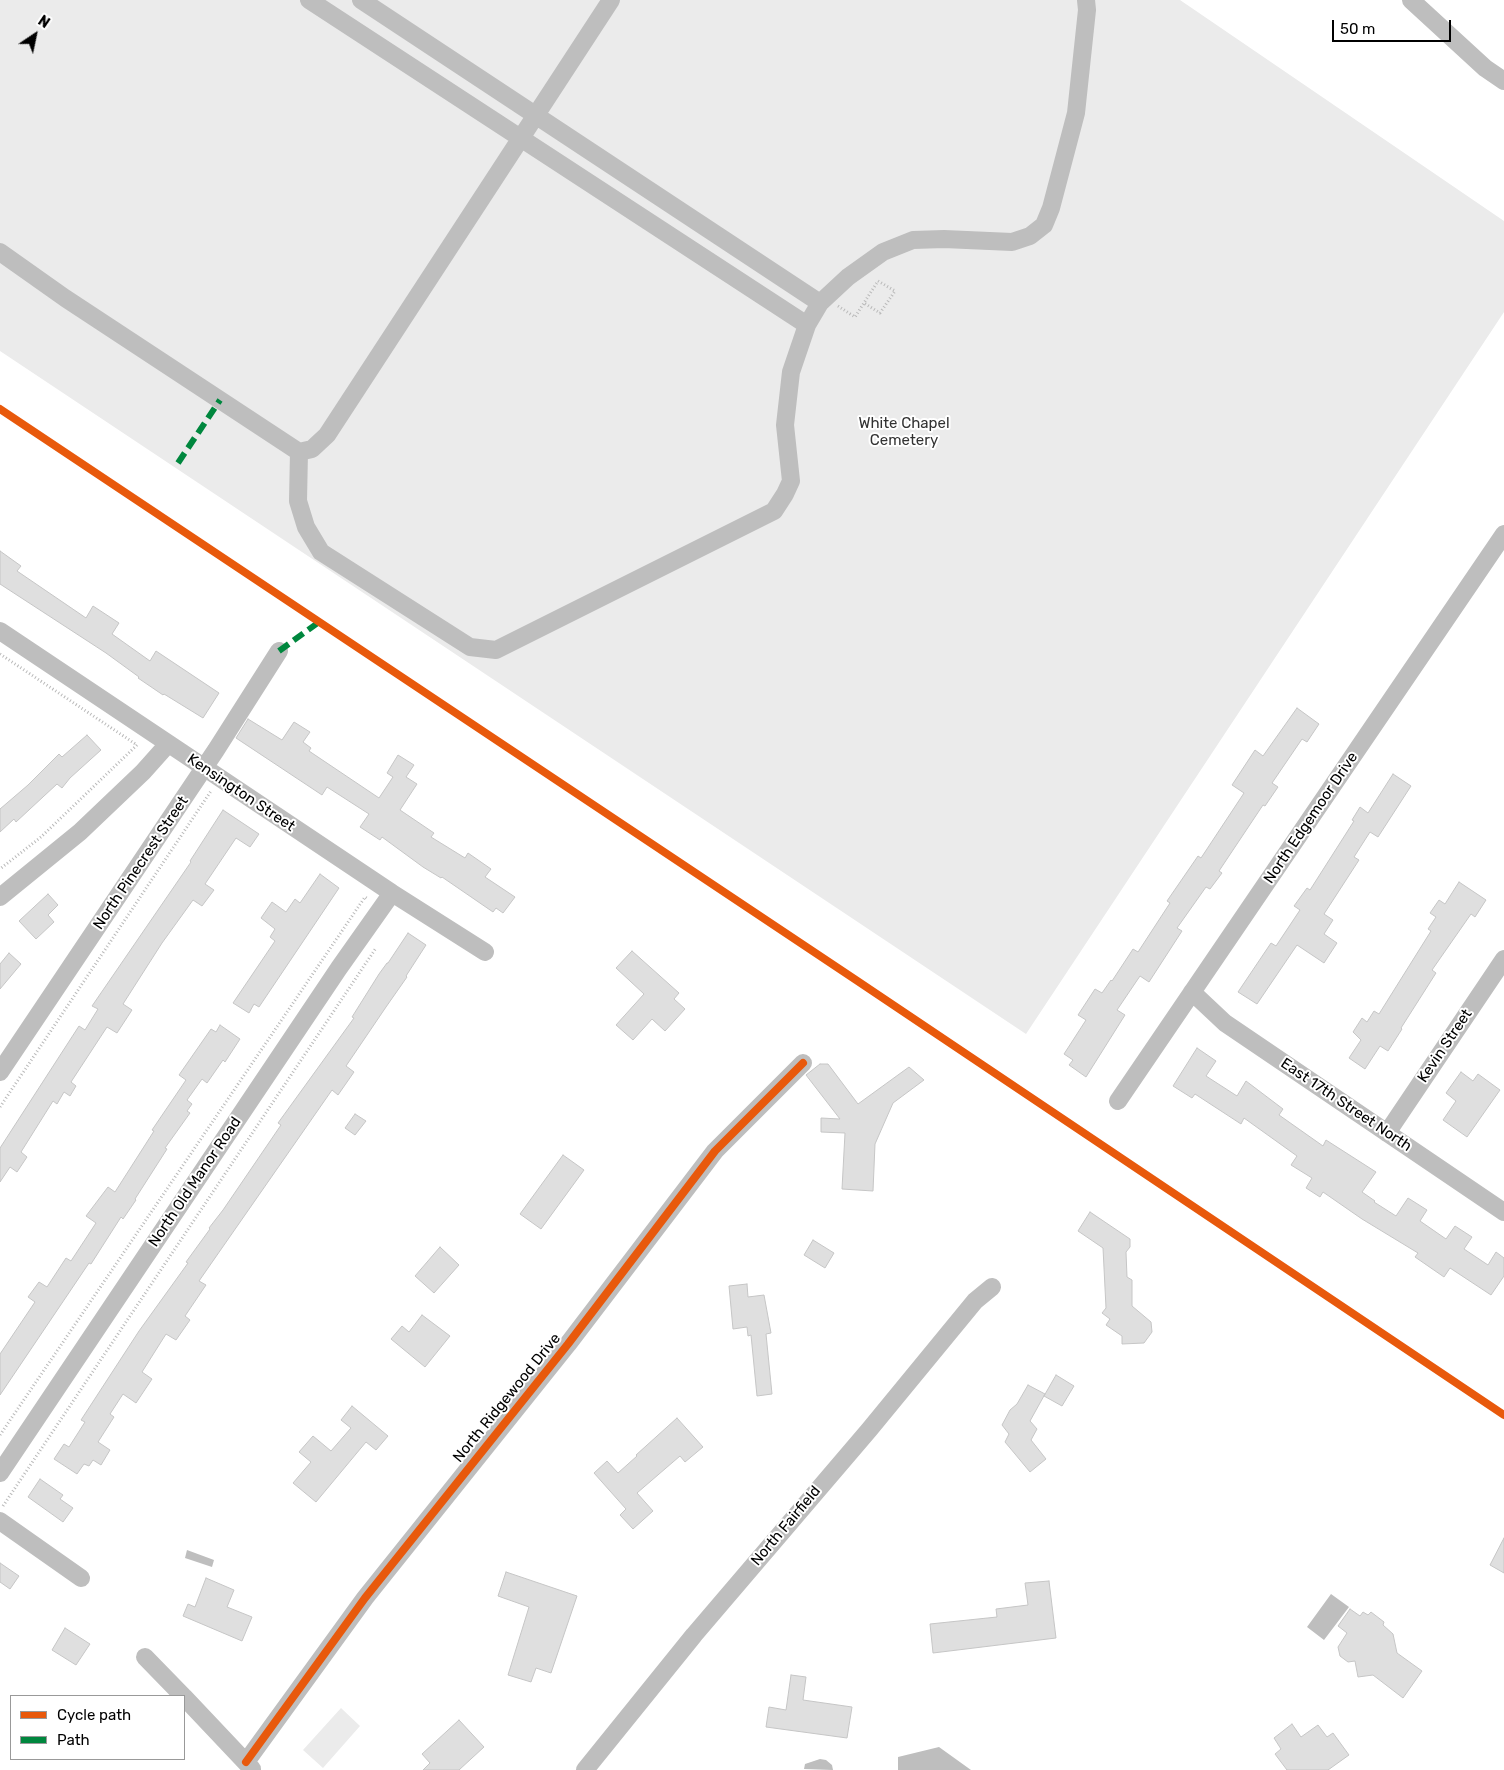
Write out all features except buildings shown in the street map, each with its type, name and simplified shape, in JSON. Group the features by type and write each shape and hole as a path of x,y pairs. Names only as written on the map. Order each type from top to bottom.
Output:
{"street":[{"path":"309,0 806,324"},
{"path":"361,0 823,300"},
{"path":"0,252 65,298 299,452 312,449 327,435 611,0"},
{"path":"299,452 298,501 306,527 321,552 470,647 496,650 774,511 785,494 790,481 785,425 791,372 806,324 823,300 848,277 883,252 912,240 944,239 1012,242 1030,236 1044,225 1051,208 1076,113 1087,10 1086,0"},
{"path":"1411,0 1485,68 1504,81"},
{"name":"North Edgemoor Drive","path":"1118,1101 1504,534"},
{"name":"Kensington Street","path":"0,631 392,893 485,952"},
{"name":"North Pinecrest Street","path":"0,1072 204,768 279,651"},
{"path":"0,897 80,832 143,772 168,744"},
{"name":"North Old Manor Road","path":"0,1473 339,968 392,893"},
{"name":"Kevin Street","path":"1387,1133 1504,960"},
{"name":"East 17th Street North","path":"1192,992 1225,1023 1504,1212"},
{"name":"North Ridgewood Drive","path":"249,1766 365,1598 568,1344 716,1151 803,1063"},
{"name":"North Fairfield","path":"586,1770 694,1636 975,1301 992,1287"},
{"path":"0,1521 81,1578"},
{"path":"146,1657 181,1695"},
{"path":"185,1699 249,1766"}],"path":[{"path":"823,300 855,317 878,281 894,290 880,313 864,303"},
{"path":"0,654 138,746 41,837 0,869"},
{"path":"0,1107 211,792"}],"green space":[{"name":"White Chapel Cemetery","path":"0,0 1180,0 1504,221 1504,312 1026,1034 0,351"},
{"path":"341,1708 360,1726 323,1768 303,1750"}],"shaded area":[{"path":"187,1550 214,1560 212,1567 185,1558"},
{"path":"1331,1594 1349,1607 1324,1640 1307,1627"},
{"path":"939,1747 971,1770 898,1770 898,1757"},
{"path":"820,1759 826,1760 832,1765 833,1770 804,1769 805,1764"}],"marked path":[{"path":"178,463 220,400"},
{"path":"279,651 319,622"}],"cycle path":[{"path":"0,409 1504,1415"},
{"path":"246,1762 365,1598 568,1344 715,1151 803,1063"}]}
